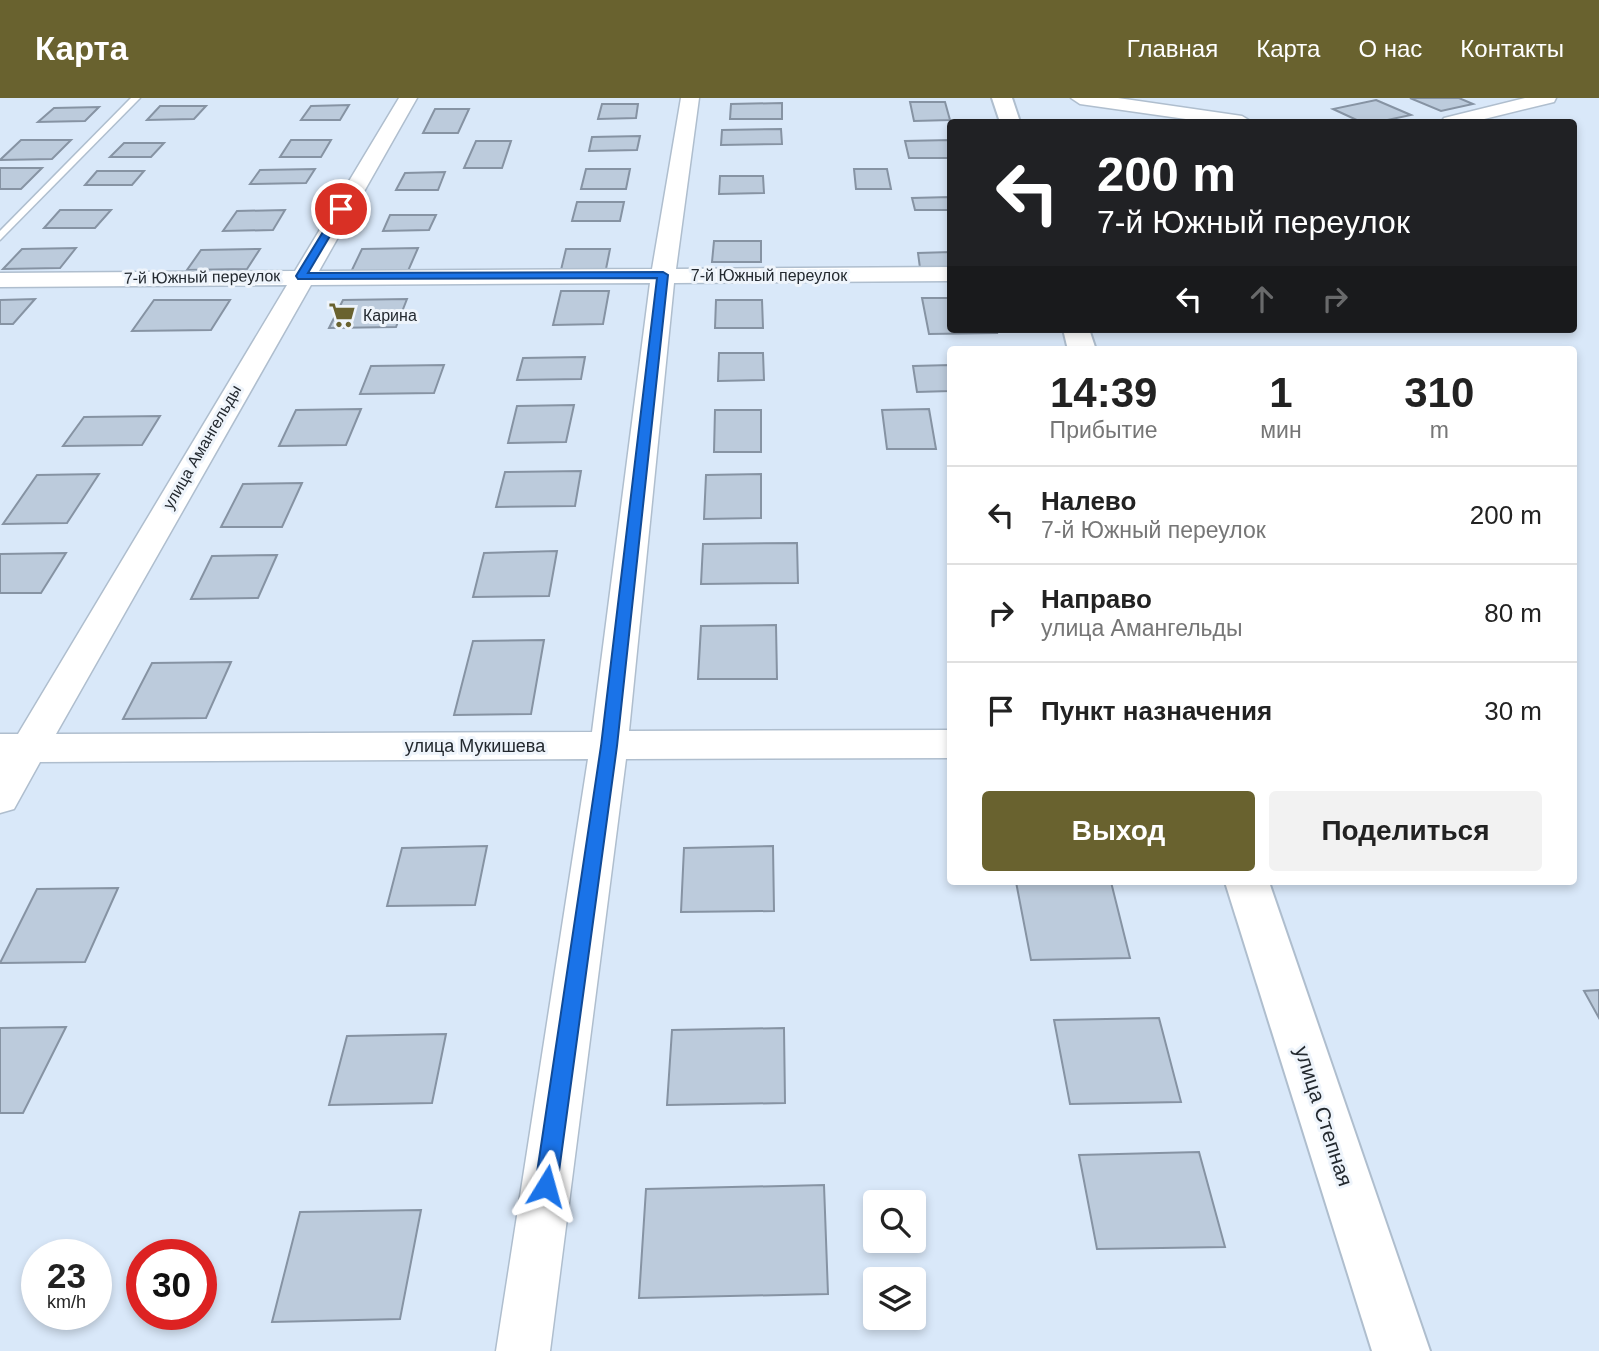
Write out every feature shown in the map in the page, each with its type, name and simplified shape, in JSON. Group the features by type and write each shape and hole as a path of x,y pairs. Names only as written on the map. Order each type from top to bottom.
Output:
{"street":[{"name":"улица Амангельды","path":"0,798 14,748 408,98"},
{"path":"523,1351 609,746 663,275 690,98"},
{"path":"1002,98 1009,119"},
{"path":"1080,98 1221,119"},
{"path":"1463,119 1548,98"},
{"name":"7-й Южный переулок","path":"0,279 947,274"},
{"name":"улица Мукишева","path":"14,748 947,744"},
{"name":"улица Степная","path":"1248,885 1401,1351"}],"lane":[{"path":"0,237 136,98"}],"building":[{"path":"1410,98 1459,98 1473,104 1441,111"},
{"path":"1376,100 1411,115 1392,119 1355,119 1333,109"},
{"path":"910,102 945,102 950,119 914,121"},
{"path":"782,103 782,119 730,119 731,104"},
{"path":"602,104 638,104 636,118 598,119"},
{"path":"349,105 340,120 301,120 311,106"},
{"path":"160,106 206,106 194,119 147,120"},
{"path":"99,107 85,121 38,122 54,108"},
{"path":"435,109 469,109 458,133 423,133"},
{"path":"781,129 782,144 721,145 722,130"},
{"path":"640,136 637,150 589,151 592,137"},
{"path":"21,140 71,140 52,159 0,160"},
{"path":"291,140 331,140 321,157 280,157"},
{"path":"947,140 947,158 909,158 905,141"},
{"path":"476,141 511,141 502,168 464,168"},
{"path":"124,143 164,143 151,157 110,157"},
{"path":"0,168 42,168 21,189 0,189"},
{"path":"315,169 306,183 250,184 260,170"},
{"path":"586,169 630,169 626,189 581,189"},
{"path":"854,169 887,169 891,189 856,189"},
{"path":"97,171 144,171 132,185 85,185"},
{"path":"445,172 438,190 396,190 405,173"},
{"path":"720,176 763,176 764,193 719,194"},
{"path":"947,197 947,210 915,210 912,198"},
{"path":"577,202 624,202 620,221 572,221"},
{"path":"60,210 111,210 95,228 44,228"},
{"path":"285,210 273,230 223,231 237,211"},
{"path":"390,215 436,215 429,230 383,231"},
{"path":"714,241 761,241 761,262 712,262"},
{"path":"76,248 60,268 3,269 22,249"},
{"path":"418,248 408,271 351,272 362,249"},
{"path":"260,249 247,269 187,270 201,250"},
{"path":"566,249 610,249 606,269 561,270"},
{"path":"947,252 947,268 920,268 918,253"},
{"path":"561,291 609,291 603,324 553,325"},
{"path":"922,298 947,298 947,333 997,333 929,334"},
{"path":"35,299 13,324 0,324 0,300"},
{"path":"407,299 396,327 329,328 343,300"},
{"path":"154,300 230,300 211,330 132,331"},
{"path":"716,300 762,300 763,328 715,328"},
{"path":"719,353 763,353 764,380 718,381"},
{"path":"585,357 581,379 517,380 523,358"},
{"path":"444,365 434,393 360,394 371,366"},
{"path":"947,365 947,391 917,392 913,366"},
{"path":"574,405 566,442 508,443 517,406"},
{"path":"361,409 346,445 279,446 296,410"},
{"path":"929,409 936,449 887,449 882,410"},
{"path":"715,410 761,410 761,452 714,452"},
{"path":"160,416 142,445 63,446 84,417"},
{"path":"581,471 575,506 496,507 505,472"},
{"path":"99,474 67,523 3,524 37,475"},
{"path":"761,474 761,518 704,519 706,475"},
{"path":"302,483 282,527 221,527 243,484"},
{"path":"797,543 798,583 701,584 703,544"},
{"path":"557,551 549,596 473,597 484,553"},
{"path":"66,553 41,593 0,593 0,554"},
{"path":"277,555 258,598 191,599 212,556"},
{"path":"776,625 777,679 698,679 701,626"},
{"path":"544,640 531,714 454,715 473,641"},
{"path":"231,662 206,718 123,719 152,663"},
{"path":"487,846 475,905 387,906 402,848"},
{"path":"773,846 774,911 681,912 684,848"},
{"path":"1017,885 1112,885 1130,958 1031,960"},
{"path":"118,888 85,962 0,963 37,889"},
{"path":"1599,990 1599,1018 1584,991"},
{"path":"1159,1018 1181,1102 1070,1104 1054,1020"},
{"path":"66,1027 23,1113 0,1113 0,1028"},
{"path":"784,1028 785,1103 667,1105 672,1030"},
{"path":"446,1034 432,1103 329,1105 347,1036"},
{"path":"1199,1152 1225,1247 1097,1249 1079,1155"},
{"path":"824,1185 828,1294 639,1298 646,1189"},
{"path":"421,1210 400,1319 272,1322 300,1212"}],"place":[{"name":"Карина","path":"342,315"}],"route":[{"path":"341,209 301,276 663,275 609,746 546,1186"}]}
